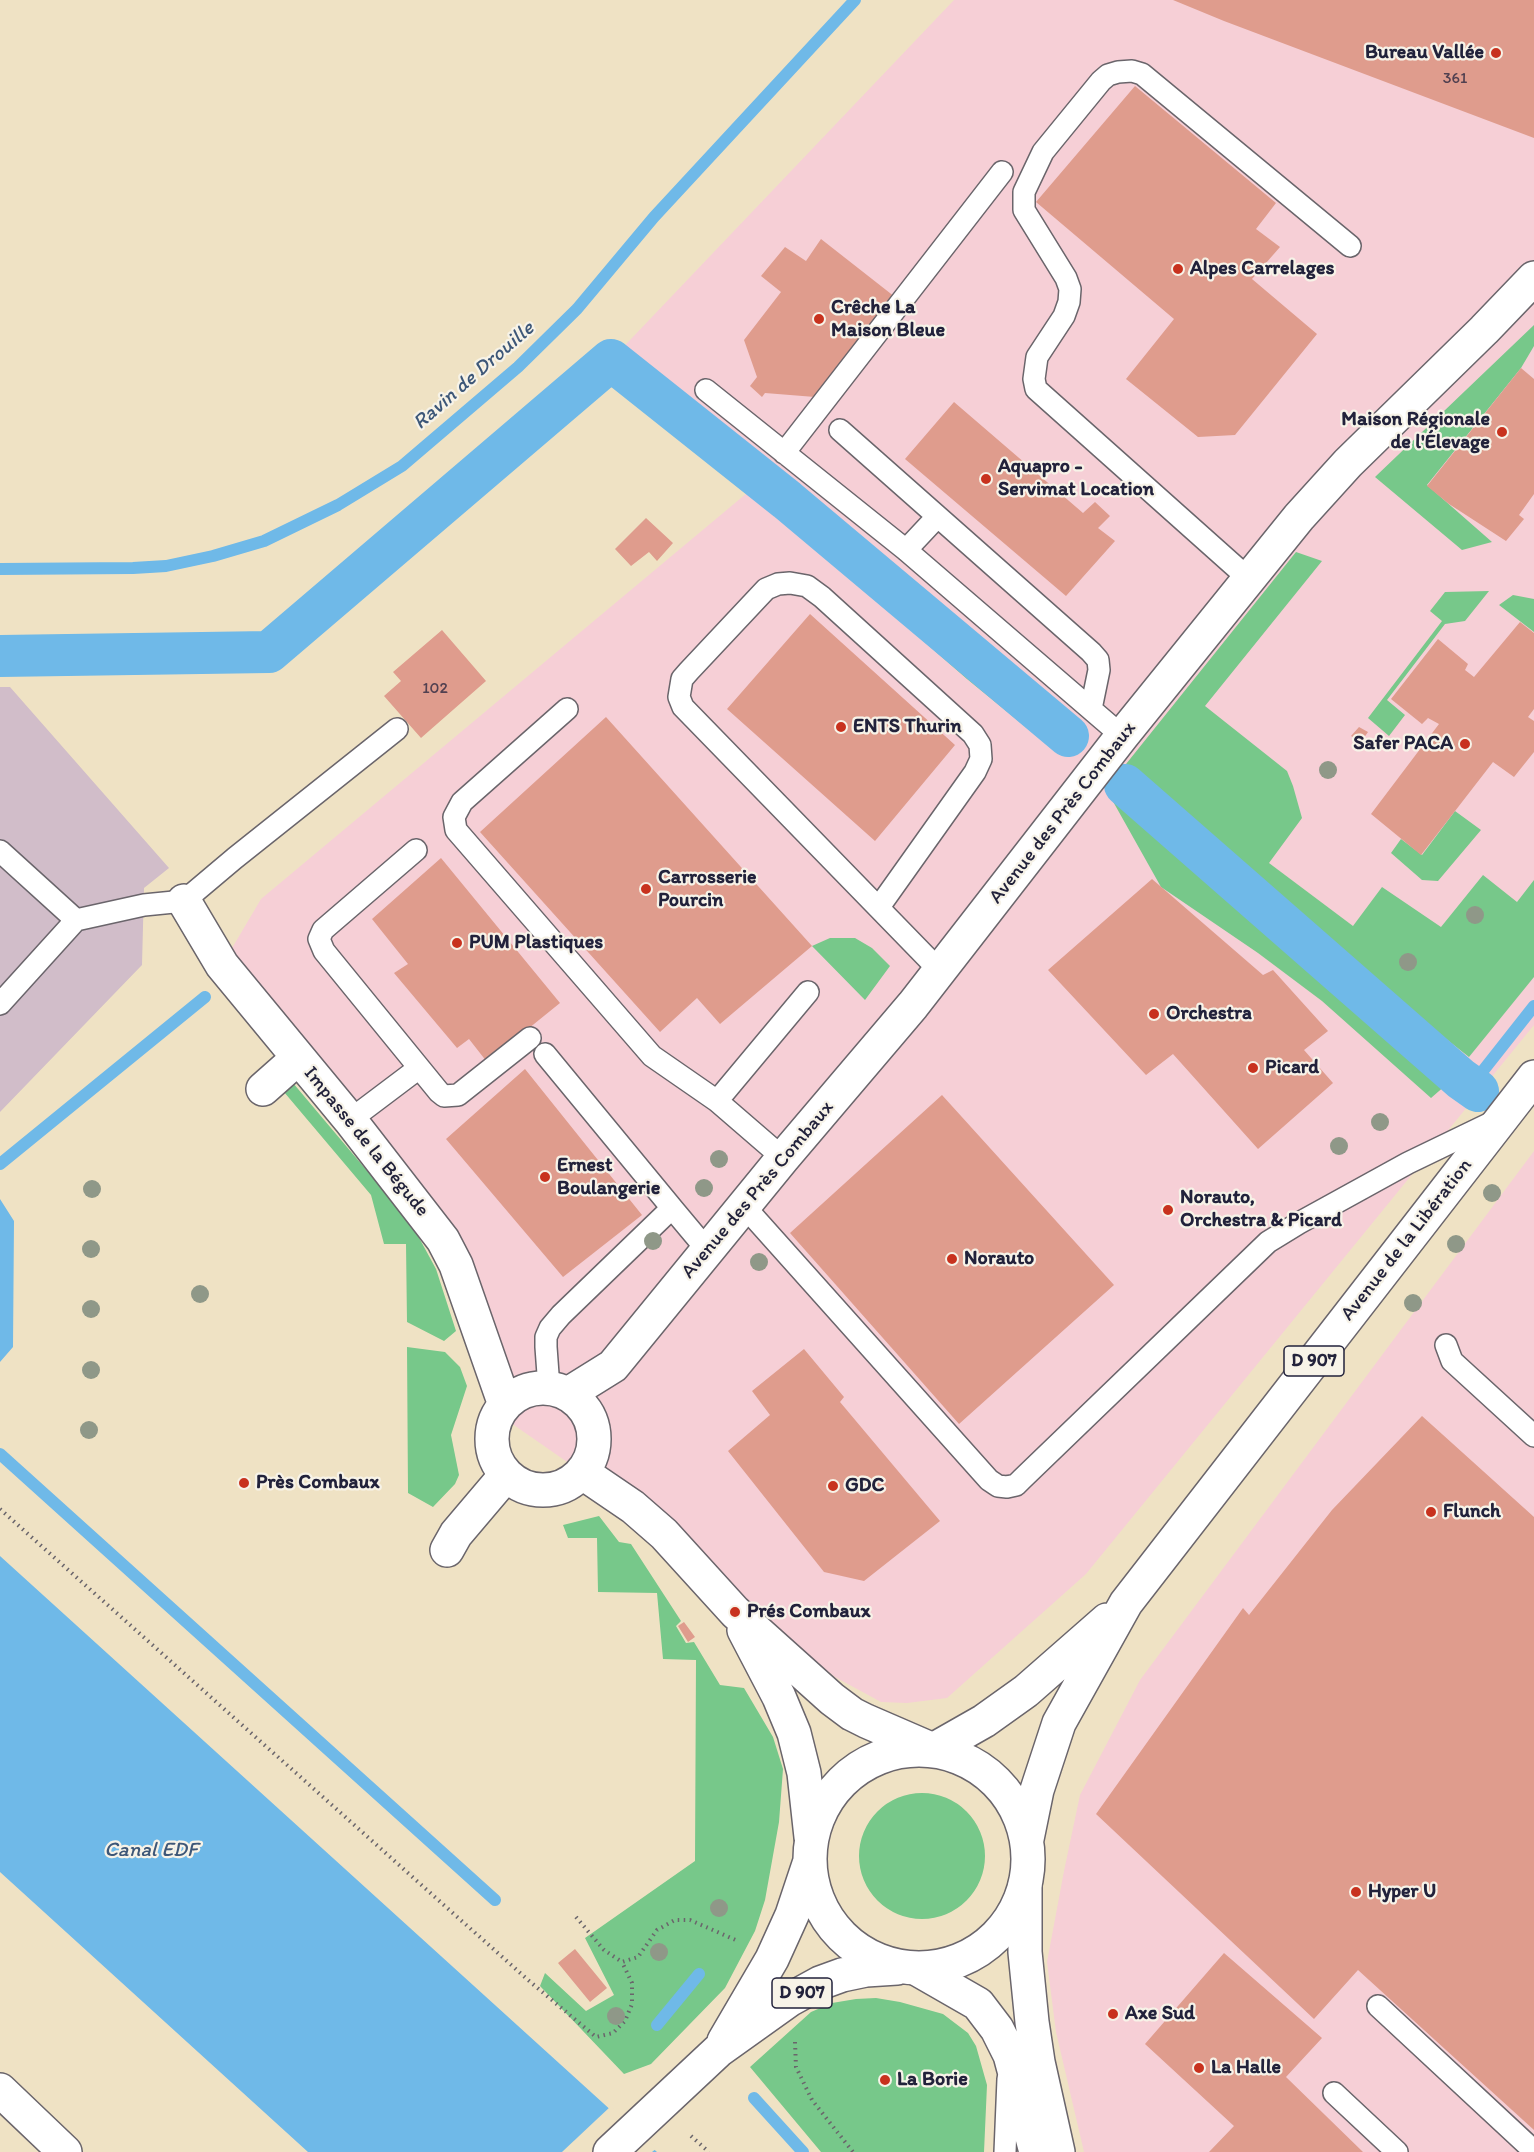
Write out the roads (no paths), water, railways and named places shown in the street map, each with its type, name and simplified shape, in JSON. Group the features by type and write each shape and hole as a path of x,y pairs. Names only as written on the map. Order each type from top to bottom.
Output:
{"street":[{"name":"Avenue des Près Combaux","path":"594,1430 613,1366 940,971 1122,736 1299,517 1348,463 1534,278"},
{"name":"Impasse de la Bégude","path":"184,901 222,965 350,1120 443,1240 456,1265 506,1405"},
{"path":"263,1089 298,1058"},
{"name":"Avenue de la Libération","path":"1027,1839 1036,1790 1059,1723 1126,1603 1534,1077"},
{"name":"Avenue des Près Combaux","path":"558,1391 613,1366"},
{"path":"533,1389 558,1391 580,1403 589,1416 594,1430 595,1445 591,1460 583,1473 570,1484 554,1490 536,1491 520,1485 506,1475 497,1461 492,1446 493,1430 498,1414 518,1395 533,1389"},
{"path":"583,1473 633,1507 664,1534 735,1612 832,1699 852,1714 933,1750 966,1760 994,1780 1015,1807 1027,1839 1025,1952 1032,2022 1038,2062 1058,2152"},
{"path":"447,1550 461,1529 506,1475"},
{"name":"Avenue de la Libération","path":"933,1750 984,1721 1026,1691 1126,1603"},
{"path":"735,1612 779,1697 794,1733 804,1773 810,1850 817,1899 835,1930 864,1955 908,1969 978,2004 997,2029 1010,2055 1036,2152"},
{"path":"810,1850 824,1804 845,1778 874,1759 898,1752 933,1750"},
{"name":"D 907","path":"719,2050 772,1959 792,1916 810,1850"},
{"path":"908,1969 953,1964 986,1947 1011,1920 1025,1886"},
{"name":"D 907","path":"610,2152 719,2050 789,2000 820,1983 842,1976 866,1970 908,1969"},
{"path":"0,2090 65,2152"}],"lane":[{"path":"1249,579 1036,389 1034,379 1038,357 1064,316 1069,302 1070,289 1066,278 1027,218 1024,210 1024,192 1043,152 1101,81 1108,75 1132,71 1142,74 1350,246"},
{"path":"784,453 1002,172"},
{"path":"706,390 906,550 1122,736"},
{"path":"840,430 1091,652 1098,660 1099,670 1091,709"},
{"path":"906,550 937,517"},
{"path":"879,907 975,772 981,759 980,745 974,734 822,597 807,586 790,583 778,584 766,589 682,679 679,697 683,707 940,971"},
{"path":"567,709 462,802 454,817 456,830 652,1056 717,1101 783,1158"},
{"path":"0,1004 76,920 144,905 184,901 397,729"},
{"path":"416,850 323,930 319,939 324,951 439,1092 451,1097 458,1095 530,1038"},
{"path":"0,851 76,920"},
{"path":"717,1101 808,992"},
{"path":"545,1054 708,1251"},
{"path":"350,1120 419,1068"},
{"path":"744,1206 989,1480 998,1486 1007,1488 1016,1485 1268,1242 1408,1163 1501,1118"},
{"path":"558,1391 546,1347 546,1337 550,1328 672,1208"},
{"path":"1446,1345 1452,1361 1534,1436"},
{"path":"1378,2006 1534,2151"},
{"path":"1005,2152 1010,2055"},
{"path":"1334,2093 1396,2152"}],"water":[{"path":"0,1199 14,1221 13,1347 0,1362"},
{"name":"Canal EDF","path":"0,1556 657,2152 308,2152 0,1872"}],"waterway":[{"name":"Ravin de Drouille","path":"0,569 166,566 213,556 264,541 338,505 402,466 518,367 577,309 654,217 855,0"},
{"path":"0,656 269,652 611,360 787,500 1068,736"},
{"path":"1125,785 1461,1079 1478,1091"},
{"path":"0,1164 205,997"},
{"path":"1466,1083 1482,1072 1534,1006"},
{"path":"0,1454 495,1900"},
{"path":"657,2025 699,1974"},
{"path":"754,2098 803,2152"}],"place":[{"name":"Bureau Vallée","path":"1496,53"},
{"name":"Alpes Carrelages","path":"1178,269"},
{"name":"Crêche La Maison Bleue","path":"819,319"},
{"name":"Maison Régionale de l'Élevage","path":"1502,432"},
{"name":"Aquapro - Servimat Location","path":"986,479"},
{"name":"ENTS Thurin","path":"841,727"},
{"name":"Safer PACA","path":"1465,744"},
{"name":"Carrosserie Pourcin","path":"646,889"},
{"name":"PUM Plastiques","path":"457,943"},
{"name":"Orchestra","path":"1154,1014"},
{"name":"Picard","path":"1253,1068"},
{"name":"Ernest Boulangerie","path":"545,1177"},
{"name":"Norauto, Orchestra & Picard","path":"1168,1210"},
{"name":"Norauto","path":"952,1259"},
{"name":"Près Combaux","path":"244,1483"},
{"name":"GDC","path":"833,1486"},
{"name":"Flunch","path":"1431,1512"},
{"name":"Prés Combaux","path":"735,1612"},
{"name":"Hyper U","path":"1356,1892"},
{"name":"Axe Sud","path":"1113,2014"},
{"name":"La Halle","path":"1199,2068"},
{"name":"La Borie","path":"885,2080"}]}
